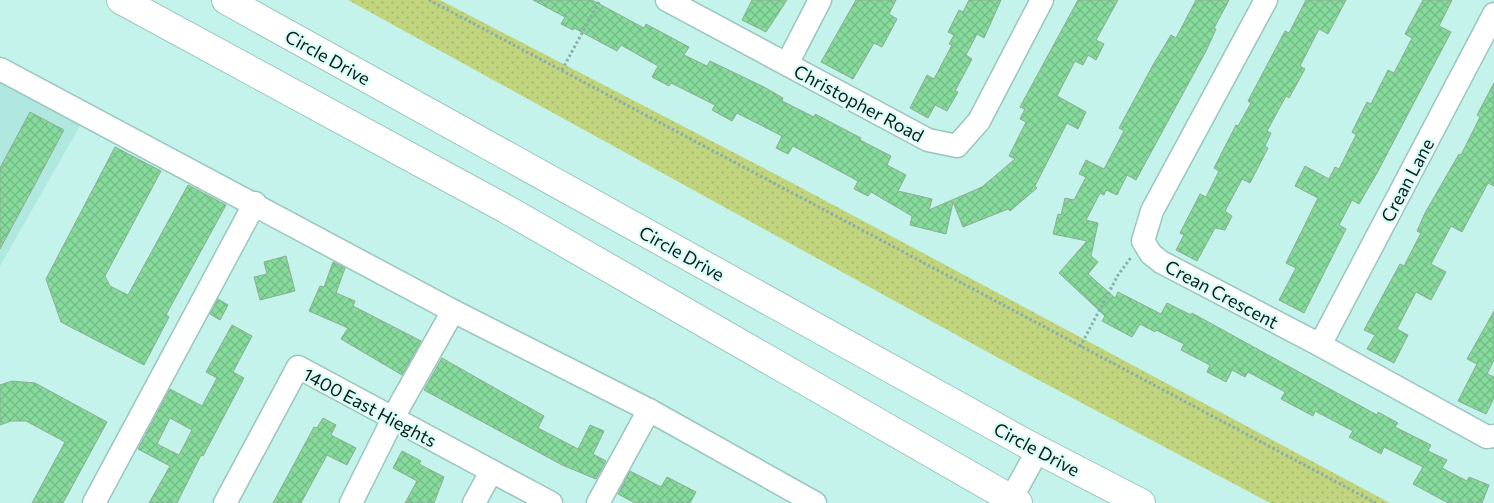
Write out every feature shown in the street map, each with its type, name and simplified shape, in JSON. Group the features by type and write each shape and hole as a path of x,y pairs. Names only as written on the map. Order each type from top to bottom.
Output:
{"highway":[{"path":"121,0 506,209 1014,501"},
{"name":"Circle Drive","path":"226,0 1038,450 1141,503"}],"street":[{"name":"Christopher Road","path":"667,0 928,140 957,146 979,121 1042,0"},
{"path":"786,64 820,0"},
{"name":"Crean Crescent","path":"1266,0 1152,211 1143,241 1151,254 1161,262 1320,345 1487,437 1494,436"},
{"name":"Crean Lane","path":"1320,345 1494,14"},
{"path":"0,69 255,203 453,311 649,410 815,503"},
{"path":"94,503 255,203"},
{"path":"351,503 453,311"},
{"name":"1400 East Hieghts","path":"225,503 298,367 551,503"},
{"path":"598,503 649,410"},
{"path":"1014,501 1038,450"},
{"path":"474,503 491,472"}],"path":[{"path":"429,0 1376,503"},
{"path":"562,70 600,0"},
{"path":"1080,347 1122,270"}],"shaded area":[{"path":"0,62 89,110 0,266"}],"green space":[{"path":"348,0 440,0 796,185 1390,503 1270,503 1031,376"}],"building":[{"path":"533,0 592,0 644,28 646,24 689,47 684,55 707,66 710,61 764,87 783,98 782,101 814,117 815,114 861,138 860,140 891,156 887,165 906,175 898,191 932,199 929,210 982,187 1015,159 1009,156 1026,122 1020,119 1025,109 1020,107 1078,0 1118,0 1096,40 1104,44 1096,60 1088,55 1083,65 1075,61 1057,96 1086,112 1078,129 1067,123 1035,186 1037,188 1010,211 1008,209 963,227 953,202 946,234 910,225 912,216 871,192 868,196 854,189 858,181 793,146 788,154 776,148 782,136 737,113 732,121 712,110 715,105 671,83 669,86 652,77 658,66 621,45 617,51 574,28 573,30 561,24 565,17"},
{"path":"752,0 787,0 766,32 742,20"},
{"path":"856,0 896,0 889,14 897,19 882,47 874,43 853,79 821,62"},
{"path":"969,0 1001,0 984,38 977,34 966,55 972,59 955,91 958,92 947,111 935,105 928,118 910,108 927,75 934,79 952,45 949,44 954,35 948,32 959,10 963,12"},
{"path":"1196,0 1229,0 1214,28 1216,29 1206,51 1136,180 1127,175 1117,195 1106,190 1104,195 1100,193 1086,220 1098,223 1091,256 1098,262 1088,274 1115,298 1118,292 1161,314 1167,303 1191,315 1192,313 1377,415 1378,412 1398,423 1395,427 1431,445 1428,451 1447,460 1442,468 1467,481 1469,477 1489,485 1482,503 1448,503 1413,484 1423,467 1384,447 1381,454 1349,437 1353,431 1315,411 1313,416 1281,399 1285,392 1248,372 1245,377 1232,370 1226,382 1207,372 1210,365 1181,350 1184,344 1156,330 1155,332 1140,324 1132,337 1102,321 1105,316 1059,273 1087,241 1053,234 1058,214 1061,215 1065,198 1074,200 1086,177 1079,174 1086,160 1104,169 1124,131 1119,128 1153,65 1171,35 1176,38"},
{"path":"1306,0 1346,0 1328,34 1319,29 1300,66 1305,69 1289,98 1286,96 1267,131 1271,133 1265,146 1268,148 1250,183 1242,179 1225,211 1232,216 1225,230 1215,228 1197,261 1176,250 1184,235 1180,233 1200,194 1206,197 1219,171 1214,168 1236,125 1238,126 1251,103 1248,101 1285,31 1289,33"},
{"path":"1423,0 1452,0 1439,26 1451,32 1359,204 1352,200 1339,225 1346,229 1304,313 1279,300 1296,268 1286,263 1318,198 1295,186 1305,166 1329,179 1335,167 1339,169 1356,135 1352,132 1367,102 1371,104 1388,70 1394,73 1412,38 1405,34"},
{"path":"1494,83 1494,186 1488,183 1462,232 1451,226 1431,264 1446,272 1431,300 1416,292 1397,329 1408,335 1394,363 1367,349 1375,335 1364,330 1400,264 1404,266 1421,233 1417,231 1425,213 1459,154 1461,155 1480,117 1477,115"},
{"path":"30,112 64,130 0,249 0,168"},
{"path":"115,147 161,171 105,276 110,286 128,295 188,185 226,205 166,315 169,317 144,365 61,322 46,279"},
{"path":"286,256 295,291 260,300 254,277 267,274 264,262"},
{"path":"333,262 345,268 336,293 355,301 353,306 421,341 402,375 341,339 348,328 309,311 320,286 324,287"},
{"path":"218,299 228,305 220,320 210,314"},
{"path":"1494,311 1494,360 1487,374 1494,377 1494,398 1486,414 1458,401 1477,364 1467,359"},
{"path":"232,325 252,336 233,372 244,378 203,456 201,455 177,503 149,503 170,466 138,449 170,389 202,406 217,378 206,372","holes":["170,418 192,430 179,455 157,444"]},
{"path":"442,358 544,416 538,428 578,449 590,425 604,431 593,454 606,461 596,479 562,465 424,390"},
{"path":"12,381 35,383 107,422 63,503 32,503 65,442 26,421 11,421 0,425 0,385"},
{"path":"323,418 336,425 331,435 356,448 347,465 327,455 301,503 273,503 314,427 317,428"},
{"path":"402,451 421,461 419,464 444,477 434,503 405,503 417,481 393,468"},
{"path":"630,471 661,487 667,477 696,492 690,503 635,503 618,494"}]}
